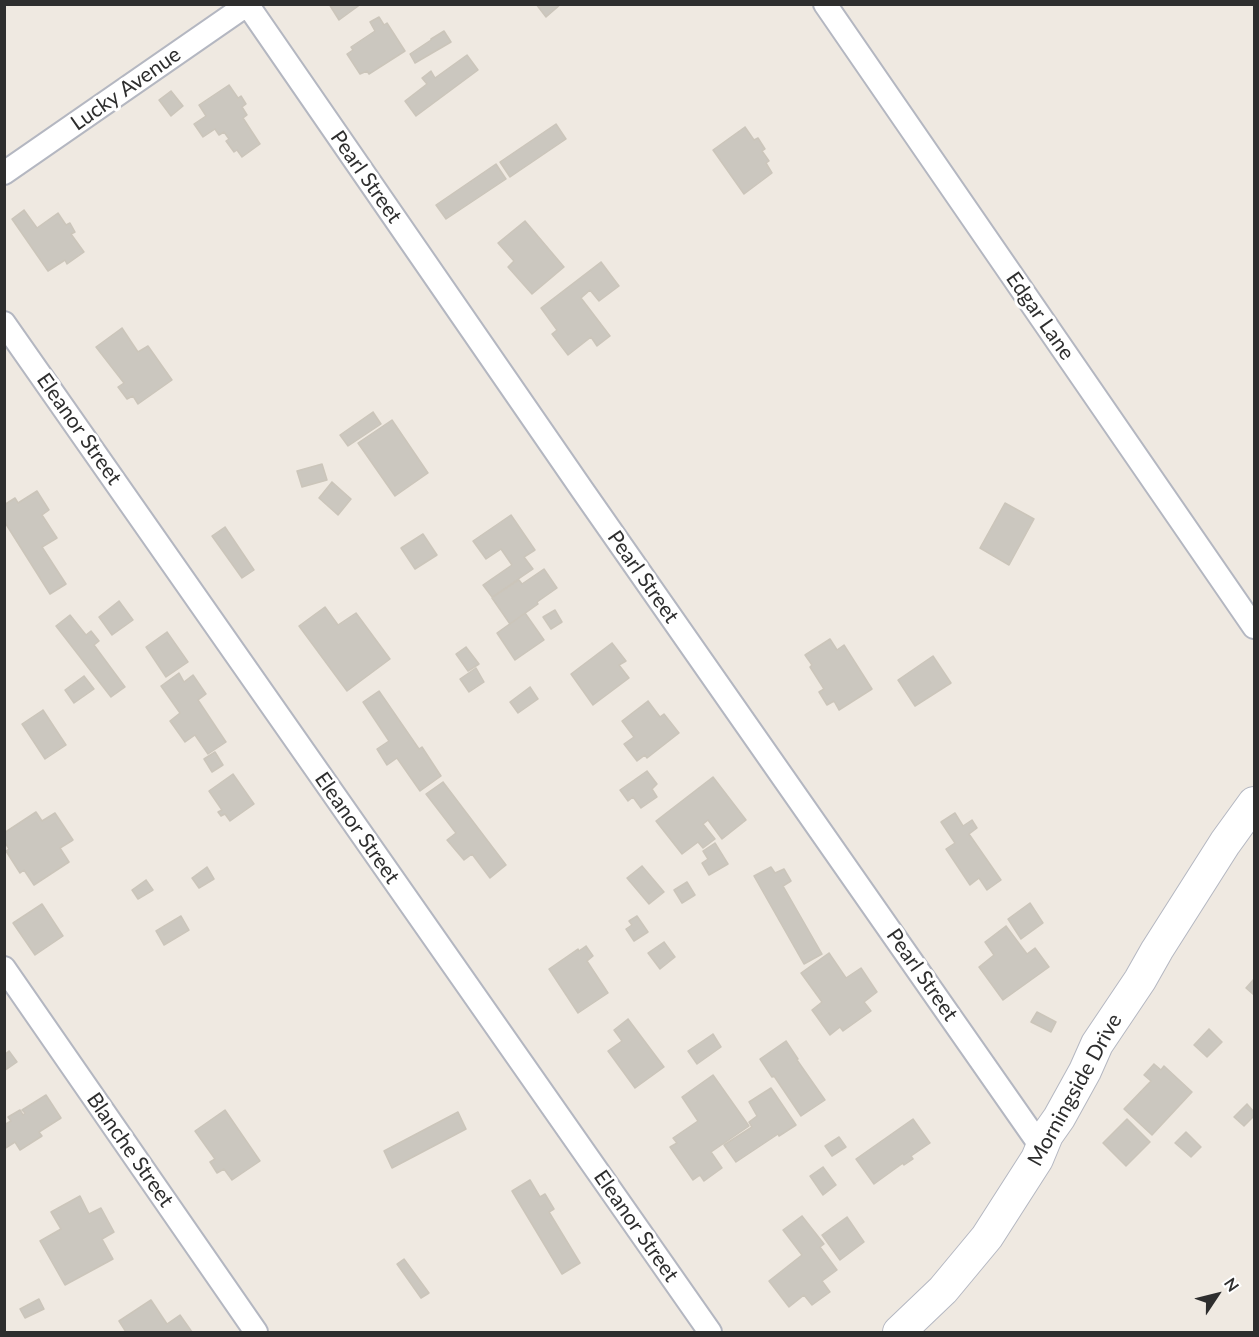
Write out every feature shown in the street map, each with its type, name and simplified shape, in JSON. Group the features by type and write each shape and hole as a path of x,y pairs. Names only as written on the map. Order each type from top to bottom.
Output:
{"street":[{"name":"Edgar Lane","path":"825,4 1254,627"},
{"name":"Lucky Avenue","path":"4,173 247,5"},
{"name":"Pearl Street","path":"247,5 1042,1148"},
{"name":"Eleanor Street","path":"4,323 710,1332"},
{"name":"Morningside Drive","path":"899,1332 943,1290 987,1237 1037,1159 1047,1135 1085,1071 1097,1044 1140,980 1225,843 1254,803"},
{"name":"Blanche Street","path":"4,968 256,1332"}],"building":[{"path":"329,4 361,4 339,20"},
{"path":"536,4 561,4 546,17"},
{"path":"379,17 384,25 387,23 405,51 369,74 367,71 360,74 347,54 353,50 351,47 375,31 370,22"},
{"path":"444,31 451,42 415,63 410,54"},
{"path":"467,55 478,70 416,116 405,101 427,84 422,78 431,71 435,78"},
{"path":"229,85 238,98 241,96 246,104 242,107 247,115 243,118 260,144 242,157 237,150 234,152 226,141 229,139 224,132 219,135 215,129 203,137 194,124 206,116 199,105"},
{"path":"171,91 183,106 171,116 159,100"},
{"path":"556,124 566,139 510,177 500,162"},
{"path":"745,127 754,140 758,138 765,149 762,151 769,161 766,163 772,173 744,194 713,150"},
{"path":"496,164 506,179 446,219 436,205"},
{"path":"24,210 37,228 58,213 66,225 70,223 75,232 71,234 84,252 67,264 65,260 48,271 12,219"},
{"path":"525,221 564,267 532,294 508,267 514,261 498,243"},
{"path":"601,262 619,286 599,301 590,290 581,298 610,336 597,346 591,337 568,355 552,334 557,330 541,308"},
{"path":"122,328 138,352 148,346 172,380 138,404 133,396 127,399 118,387 124,383 96,347"},
{"path":"373,412 381,424 348,446 340,435"},
{"path":"392,420 428,473 395,496 358,443"},
{"path":"322,464 327,480 302,487 297,471"},
{"path":"332,482 351,499 338,515 319,498"},
{"path":"37,491 49,510 42,515 57,538 42,547 66,584 50,594 4,521 4,505 15,498 18,503"},
{"path":"1005,503 1034,519 1009,565 980,548"},
{"path":"511,515 535,550 524,557 533,569 492,597 483,585 512,565 501,549 486,559 473,541"},
{"path":"225,527 254,570 242,578 212,536"},
{"path":"423,534 437,555 415,569 401,548"},
{"path":"544,569 557,588 510,624 492,598 519,580 522,584"},
{"path":"119,601 133,620 112,635 99,617"},
{"path":"325,607 338,625 356,613 390,659 347,691 299,626"},
{"path":"555,610 562,622 551,629 543,617"},
{"path":"525,613 544,640 515,660 497,633"},
{"path":"70,615 86,635 91,631 99,641 94,645 125,687 111,697 56,626"},
{"path":"167,632 188,662 166,677 146,647"},
{"path":"830,639 837,650 844,645 872,689 839,710 834,701 827,705 819,692 824,689 805,655"},
{"path":"612,643 626,661 619,665 629,678 593,705 571,674"},
{"path":"466,647 479,664 468,671 456,654"},
{"path":"933,656 951,683 915,706 898,680"},
{"path":"476,668 484,682 469,692 460,679"},
{"path":"179,673 184,682 193,675 206,694 198,700 226,742 208,754 195,735 185,742 170,721 180,713 161,686"},
{"path":"84,676 94,689 74,703 65,690"},
{"path":"530,687 538,699 518,713 510,702"},
{"path":"379,691 419,749 422,747 441,776 420,791 397,758 387,765 377,749 389,741 363,702"},
{"path":"648,701 660,717 664,714 679,733 647,758 645,755 637,761 624,744 634,737 622,721"},
{"path":"43,710 66,745 45,759 22,724"},
{"path":"215,752 223,765 212,772 204,759"},
{"path":"647,771 657,784 652,789 657,797 641,808 633,797 628,801 620,790"},
{"path":"233,774 254,804 230,821 225,814 221,816 218,812 222,810 209,791"},
{"path":"713,777 746,820 722,839 708,820 703,824 715,839 703,848 698,842 682,854 656,821"},
{"path":"443,782 506,865 490,878 472,854 464,860 447,840 456,833 426,794"},
{"path":"36,812 42,821 55,813 73,840 60,848 69,862 34,885 24,870 20,873 6,851 9,849 4,841 4,833"},
{"path":"955,813 963,826 972,820 977,828 969,834 1001,880 987,890 979,878 970,885 946,849 955,843 941,822"},
{"path":"715,843 728,864 709,875 702,863 708,859 703,851"},
{"path":"642,866 664,892 649,904 627,878"},
{"path":"207,867 214,879 199,888 192,878"},
{"path":"771,867 775,873 784,869 791,881 783,886 822,954 804,964 754,876"},
{"path":"146,880 153,890 138,899 132,890"},
{"path":"687,882 695,895 682,903 674,890"},
{"path":"1030,903 1043,923 1021,939 1008,919"},
{"path":"42,904 63,936 35,955 13,923"},
{"path":"181,916 189,930 164,945 156,931"},
{"path":"637,916 648,932 634,941 626,929 632,925 629,921"},
{"path":"1006,926 1027,954 1035,948 1049,967 1003,1000 979,967 994,955 985,942"},
{"path":"664,942 675,957 660,969 648,953"},
{"path":"586,946 593,956 587,961 608,993 578,1013 549,969"},
{"path":"829,953 846,978 861,968 877,992 864,1002 871,1011 843,1031 840,1027 830,1035 812,1010 822,1002 801,973"},
{"path":"1254,979 1254,995 1246,988"},
{"path":"1037,1012 1056,1022 1051,1032 1031,1022"},
{"path":"628,1019 664,1067 635,1088 608,1051 622,1041 614,1030"},
{"path":"1209,1029 1222,1042 1207,1057 1194,1045"},
{"path":"713,1034 721,1047 697,1064 688,1051"},
{"path":"786,1041 825,1100 801,1116 760,1059"},
{"path":"9,1051 17,1062 4,1071 4,1055"},
{"path":"1154,1064 1161,1070 1164,1066 1192,1092 1152,1135 1124,1109 1151,1081 1144,1075"},
{"path":"713,1075 749,1126 711,1152 722,1168 704,1181 700,1175 693,1180 670,1147 677,1143 673,1138 698,1121 682,1097"},
{"path":"771,1088 796,1125 736,1162 724,1145 752,1127 749,1122 757,1116 749,1102"},
{"path":"46,1095 61,1118 39,1132 42,1136 20,1150 15,1142 4,1149 4,1125 11,1121 8,1117 20,1110 23,1115 25,1113 22,1110"},
{"path":"1247,1104 1254,1112 1254,1116 1244,1126 1234,1117"},
{"path":"225,1110 260,1161 232,1180 224,1169 217,1173 210,1162 215,1159 195,1131"},
{"path":"458,1112 466,1129 392,1168 384,1151"},
{"path":"913,1119 930,1143 911,1156 913,1159 904,1165 903,1163 874,1184 856,1159"},
{"path":"1127,1119 1150,1142 1126,1166 1103,1143"},
{"path":"1186,1132 1201,1147 1191,1157 1175,1143"},
{"path":"839,1137 846,1147 832,1156 825,1146"},
{"path":"823,1167 836,1185 823,1195 810,1176"},
{"path":"530,1180 540,1197 545,1194 554,1209 549,1212 580,1263 562,1274 512,1191"},
{"path":"80,1196 89,1214 101,1208 114,1232 102,1239 113,1259 65,1285 40,1241 61,1229 51,1212"},
{"path":"802,1216 824,1244 820,1247 837,1270 822,1281 830,1292 812,1305 804,1295 789,1307 769,1281 802,1255 783,1230"},
{"path":"847,1217 864,1242 840,1260 822,1235"},
{"path":"404,1259 429,1293 421,1298 397,1264"},
{"path":"39,1299 44,1309 25,1318 20,1309"},
{"path":"151,1300 167,1324 180,1315 192,1332 126,1332 119,1321"}]}
